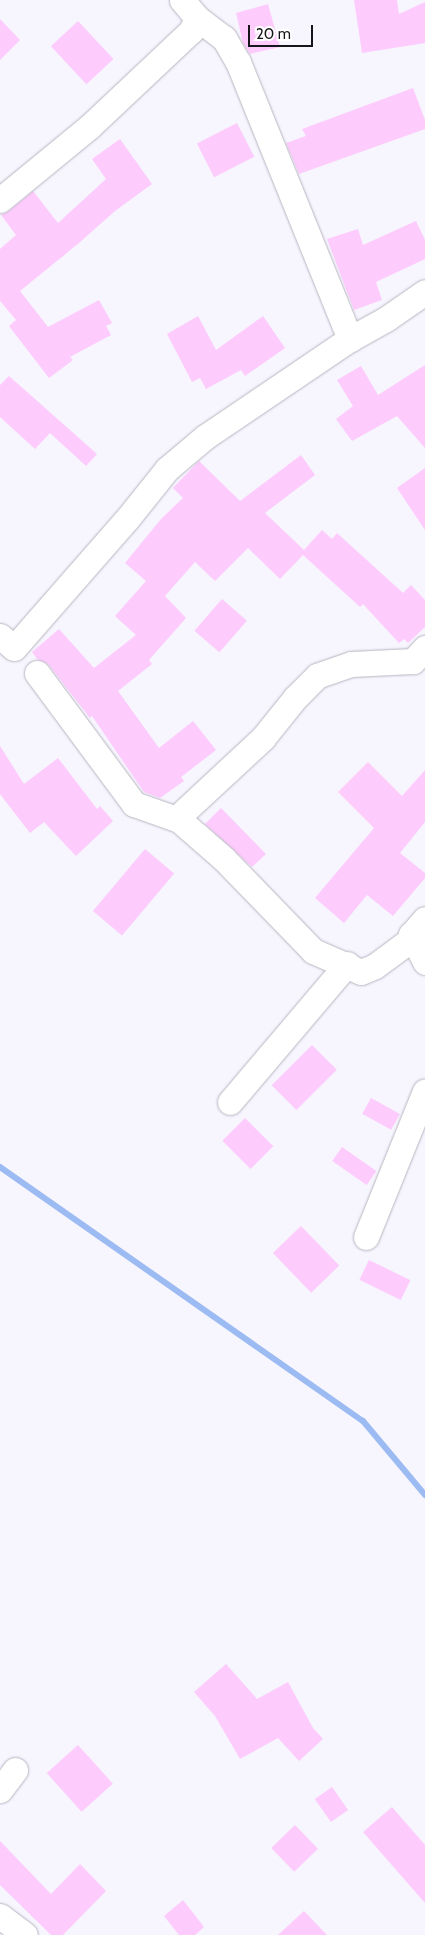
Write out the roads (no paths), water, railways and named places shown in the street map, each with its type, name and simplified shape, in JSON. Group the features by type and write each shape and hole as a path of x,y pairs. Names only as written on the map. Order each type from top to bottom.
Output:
{"street":[{"path":"0,200 89,127 191,31 190,9"},
{"path":"190,9 224,38 238,62 350,339"},
{"path":"0,636 14,648 127,519 167,469 205,437 350,339 386,319 425,292"},
{"path":"425,648 413,661 351,664 317,676 295,698 262,738 177,818 224,859 314,951 347,964 361,972 375,966 419,929 425,962"},
{"path":"37,674 134,804 182,821"},
{"path":"230,1102 347,964"},
{"path":"366,1237 425,1091"},
{"path":"0,1790 15,1770"},
{"path":"0,1916 25,1935"}],"waterway":[{"path":"0,1167 363,1421 425,1495"}]}
